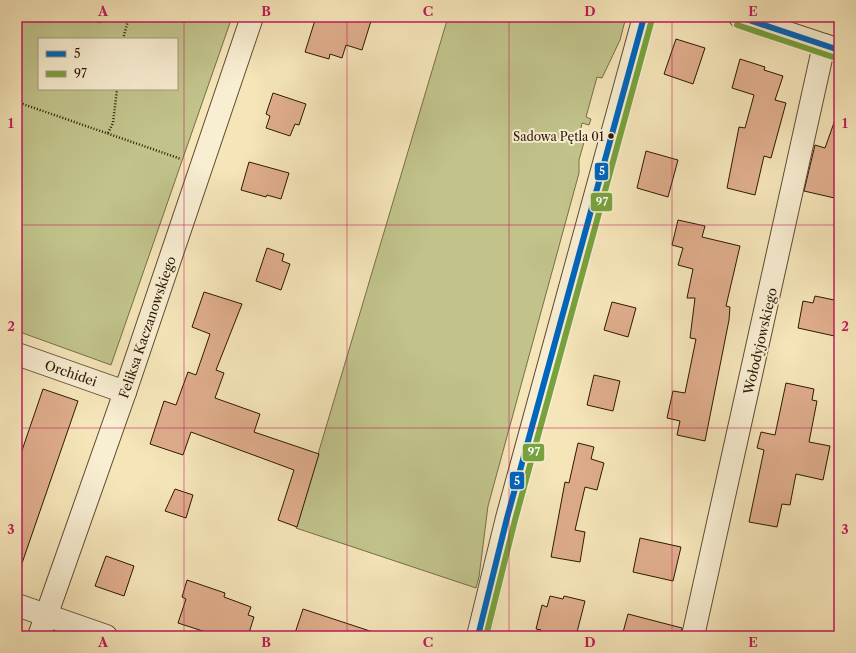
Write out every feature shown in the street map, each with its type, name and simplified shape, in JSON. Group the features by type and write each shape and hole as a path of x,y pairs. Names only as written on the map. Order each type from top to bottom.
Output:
{"street":[{"name":"Feliksa Kaczanowskiego","path":"39,636 125,392 200,166 252,17"},
{"path":"478,636 507,518 644,17"},
{"path":"740,17 832,48"},
{"name":"Wołodyjowskiego","path":"693,636 832,48"},
{"name":"Orchidei","path":"17,354 125,392"},
{"path":"17,605 106,636"}],"path":[{"path":"123,38 129,17"},
{"path":"108,133 113,122 118,90"},
{"path":"17,102 200,166"}],"green space":[{"path":"17,17 82,17 100,23 103,17 232,17 111,365 17,331"},
{"path":"448,17 626,17 620,40 602,78 597,77 586,117 591,119 589,125 582,123 580,133 586,135 579,160 579,173 488,506 479,577 476,588 296,528"},
{"path":"771,17 797,17 793,22 787,22"}],"building":[{"path":"316,17 358,17 371,21 362,50 346,45 342,58 330,54 329,59 305,52"},
{"path":"676,39 705,48 693,84 664,74"},
{"path":"740,59 765,67 764,70 783,76 775,100 786,103 771,158 764,156 755,195 727,188 739,127 745,128 754,95 732,88"},
{"path":"273,93 306,104 299,125 295,124 290,136 266,128 270,116 266,114"},
{"path":"836,117 839,117 839,199 804,191 815,145 825,148"},
{"path":"646,151 678,160 668,197 637,188"},
{"path":"249,162 289,173 281,199 267,195 266,197 241,190"},
{"path":"678,220 705,226 702,237 740,246 726,306 730,307 729,320 705,441 677,435 680,421 667,418 673,391 685,393 696,339 690,338 695,298 687,298 693,269 678,265 683,248 672,245"},
{"path":"267,248 284,254 282,261 290,264 281,290 256,281"},
{"path":"204,292 242,304 216,370 224,373 215,398 260,414 254,432 319,454 297,527 278,520 294,470 191,432 183,455 150,444 164,401 176,405 188,372 196,375 210,334 192,327"},
{"path":"815,296 839,301 839,337 798,328 803,301 813,303"},
{"path":"612,302 636,308 628,337 604,330"},
{"path":"594,375 620,381 613,411 587,405"},
{"path":"786,383 814,389 812,400 817,401 809,442 830,446 823,480 796,474 790,505 782,504 777,527 749,522 764,450 757,448 761,432 775,435"},
{"path":"43,389 78,401 20,569 17,568 17,465"},
{"path":"578,443 594,447 591,459 604,463 597,490 585,487 575,530 585,532 580,562 551,557 565,482 569,483"},
{"path":"175,489 193,495 186,518 165,511"},
{"path":"640,538 681,547 673,581 633,572"},
{"path":"106,556 134,566 124,596 95,586"},
{"path":"187,580 225,593 224,597 251,607 248,615 254,617 248,636 218,636 178,623 186,599 182,597"},
{"path":"550,596 563,599 564,596 585,601 576,636 539,636 541,630 536,629 542,605 547,607"},
{"path":"303,609 373,632 372,636 294,636"},
{"path":"628,614 682,628 681,636 622,636"}],"waterway":[{"path":"781,17 788,19"}],"transit line":[{"name":"5","path":"478,636 507,518 644,17"},
{"name":"5","path":"740,17 839,50"},
{"name":"97","path":"486,636 515,520 652,19"},
{"name":"97","path":"737,25 836,58"}],"place":[{"name":"Sadowa Pętla 01","path":"611,136"}]}
